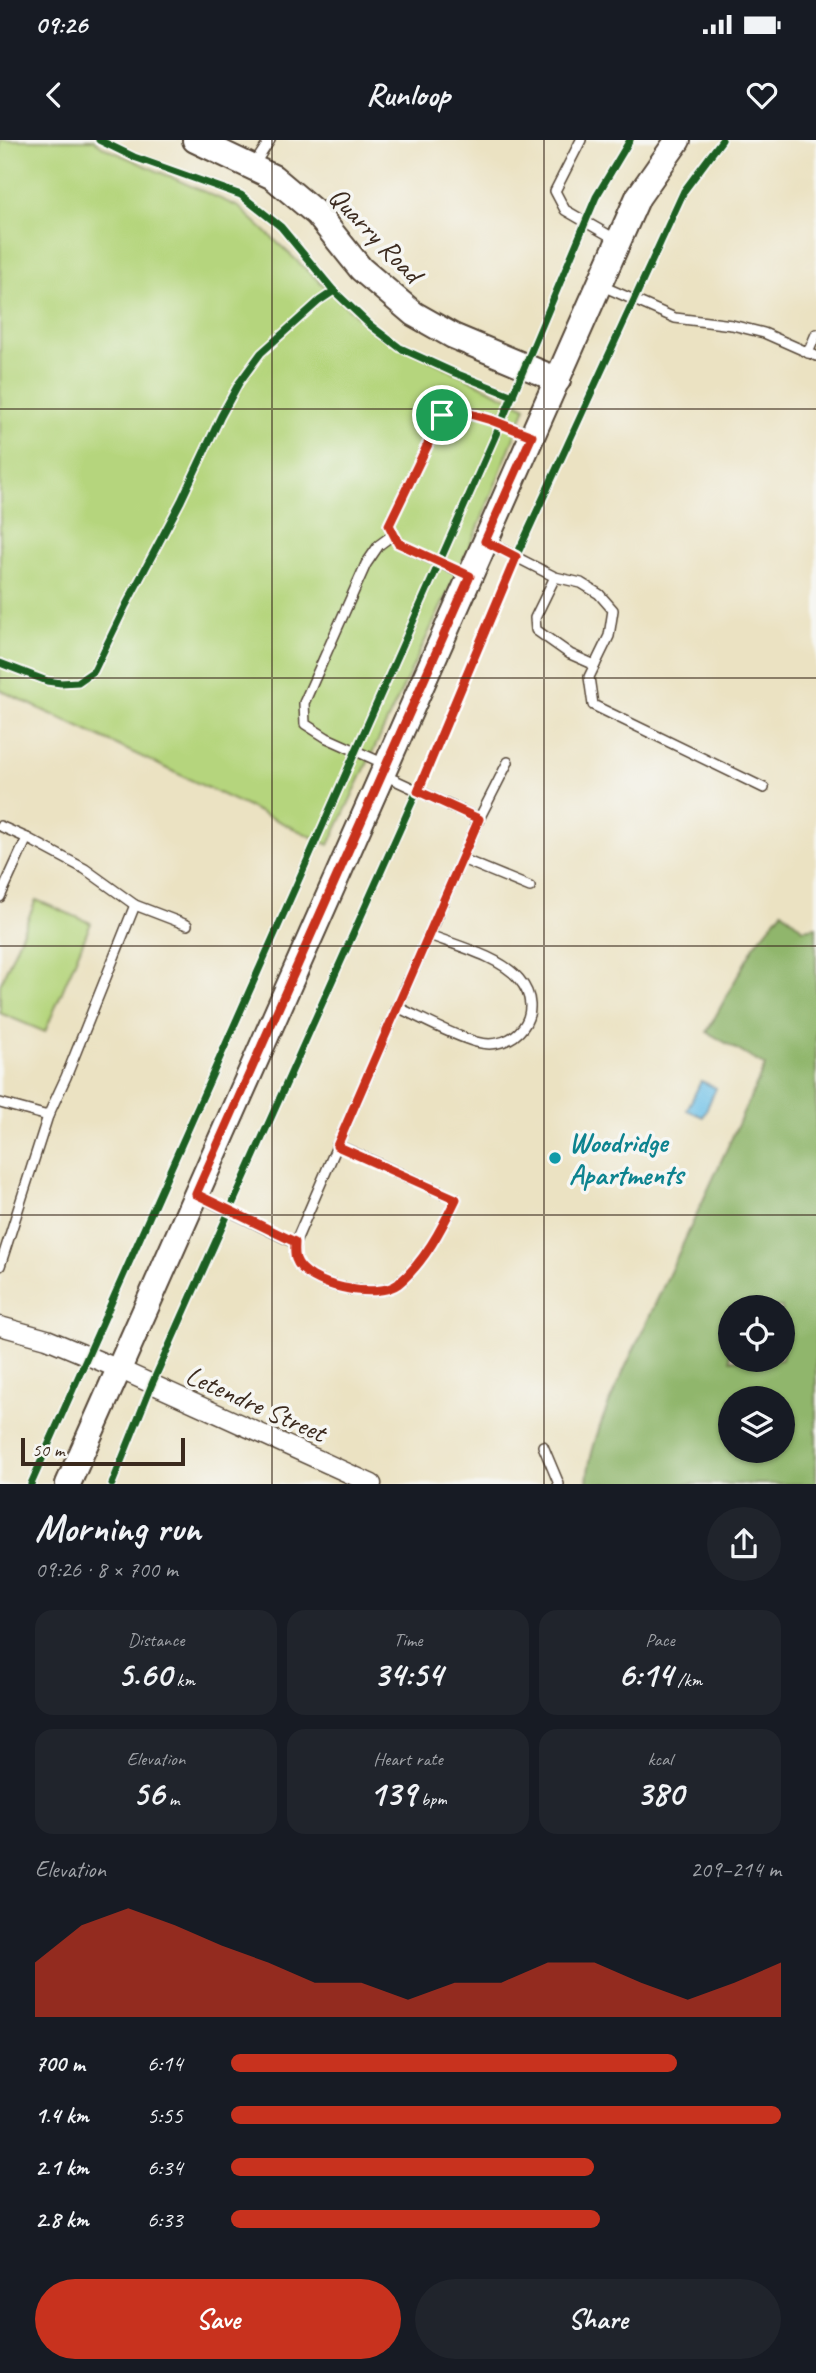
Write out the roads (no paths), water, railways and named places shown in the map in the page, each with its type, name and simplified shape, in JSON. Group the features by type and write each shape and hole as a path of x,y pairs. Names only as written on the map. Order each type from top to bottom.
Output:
{"street":[{"name":"Quarry Road","path":"195,140 273,177 317,214 361,269 414,314 453,336 558,380"},
{"path":"68,1484 618,240 638,197 678,140"},
{"name":"Letendre Street","path":"0,1325 47,1339 119,1369 372,1484"}],"lane":[{"path":"253,167 270,140"},
{"path":"581,140 555,191 565,210 618,240"},
{"path":"599,285 675,318 764,333 812,355 816,334"},
{"path":"470,576 398,543 389,525 442,415 453,409 532,436"},
{"path":"394,534 379,545 366,564 304,703 305,724 479,819"},
{"path":"485,541 555,578 581,583 599,594 613,610 609,636 589,677 593,705 764,788"},
{"path":"555,578 535,618 536,630 570,654 595,665"},
{"path":"337,1146 456,1199 442,1227 418,1262 396,1286 372,1290 338,1287 304,1271 296,1259 295,1242 461,859 508,762"},
{"path":"0,826 85,869 135,905 187,925"},
{"path":"0,897 27,838"},
{"path":"461,859 530,887"},
{"path":"0,1266 48,1116 135,905"},
{"path":"397,1007 476,1042 498,1044 519,1033 529,1021 531,1003 520,980 503,965 429,934"},
{"path":"0,1103 48,1116"},
{"path":"196,1194 295,1242"},
{"path":"543,1446 559,1484"}],"water":[{"path":"701,1081 716,1088 703,1117 687,1110"}],"place":[{"name":"Woodridge Apartments","path":"555,1158"}]}
